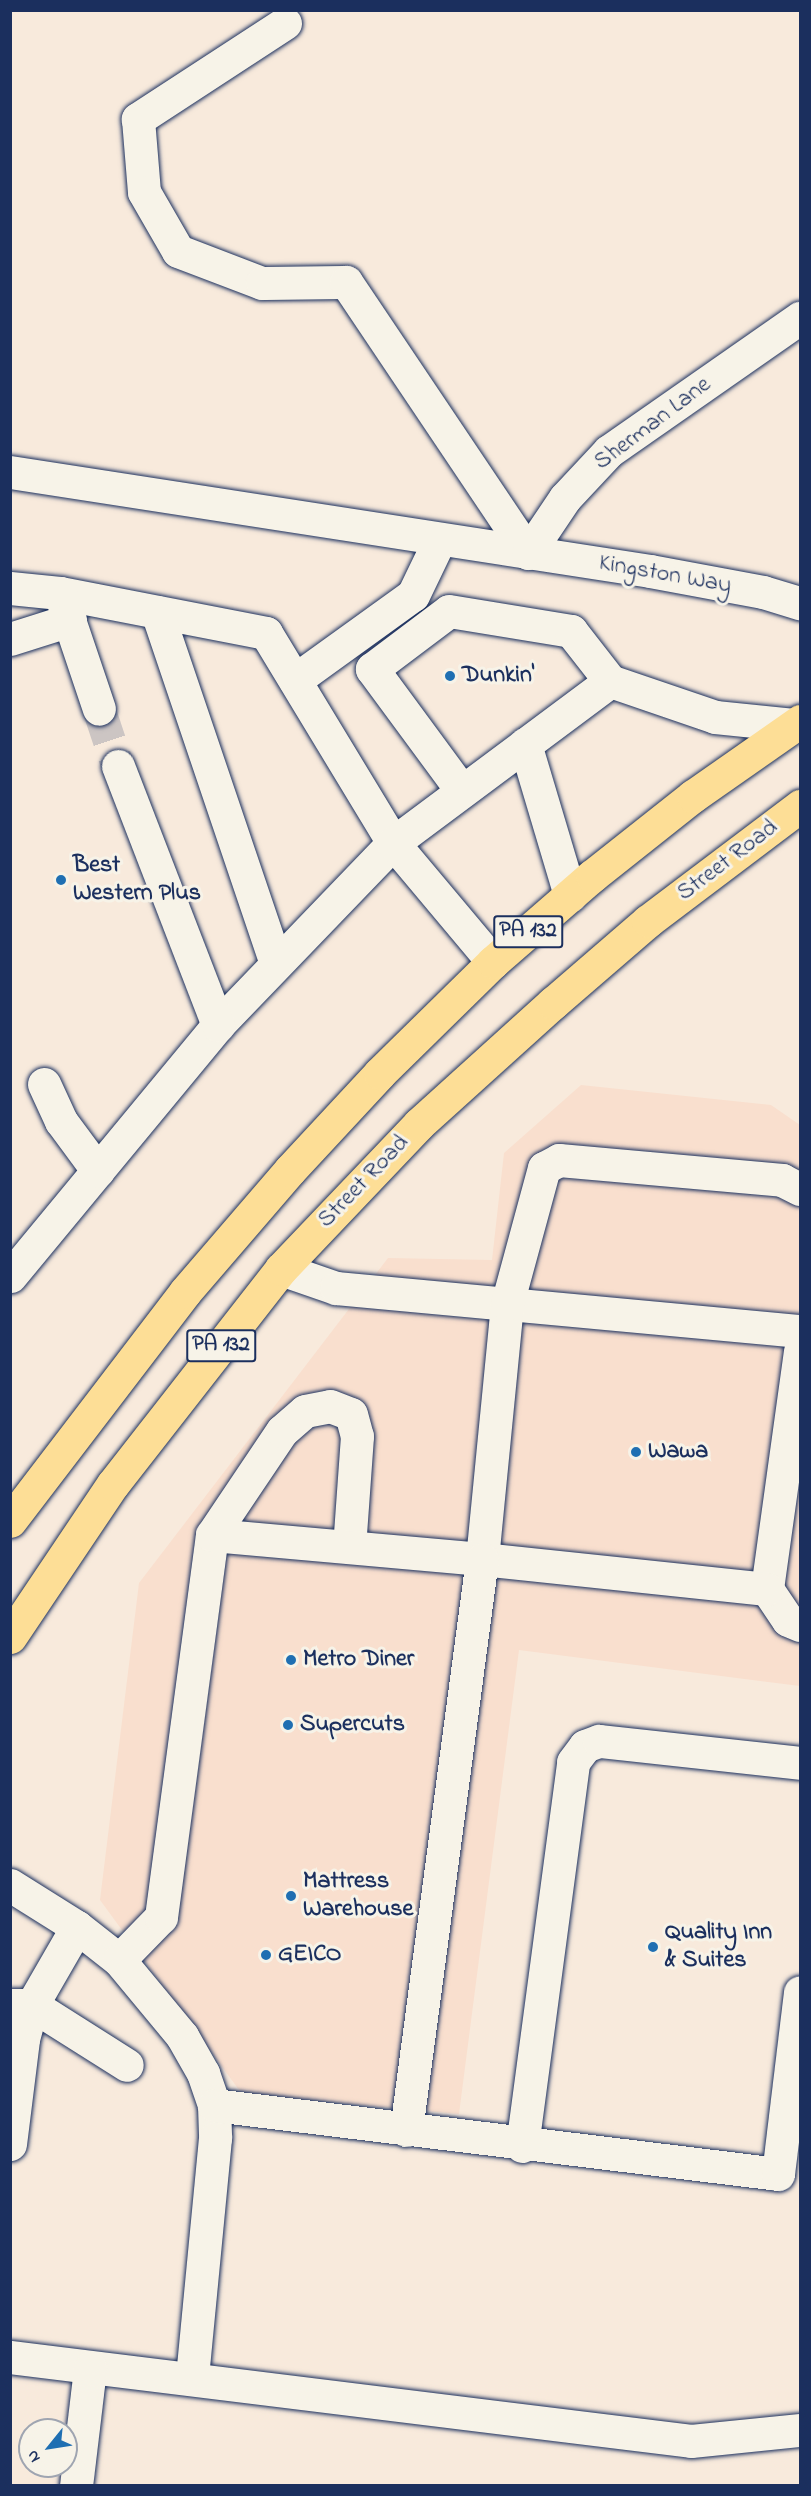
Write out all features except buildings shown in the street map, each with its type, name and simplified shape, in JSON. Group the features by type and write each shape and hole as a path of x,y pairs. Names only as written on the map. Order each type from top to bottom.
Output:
{"main road":[{"name":"PA 132","path":"10,1521 185,1292 290,1170 493,963 570,895 693,796 797,723"},
{"name":"Street Road","path":"10,1636 113,1484 281,1269 419,1125 554,1003 648,921 801,806"}],"street":[{"path":"285,23 138,119 144,192 178,251 262,283 346,282 528,553"},
{"name":"Sherman Lane","path":"528,553 565,498 609,451 801,318"},
{"name":"Kingston Way","path":"10,472 752,589 801,603"},
{"path":"295,680 413,595 440,539"},
{"path":"10,588 65,607 158,612 266,633 393,843 493,963"},
{"path":"10,639 65,607"},
{"path":"65,607 99,709"},
{"path":"462,791 372,669 449,611 571,631 610,681 715,717 797,723"},
{"path":"158,612 276,963"},
{"path":"10,1276 218,1025 393,843 610,681"},
{"path":"525,744 570,895"},
{"path":"118,766 218,1025"},
{"path":"44,1084 61,1121 98,1171"},
{"path":"405,2130 482,1559 507,1304 537,1181 544,1168 559,1160 782,1180 801,1189"},
{"path":"281,1269 336,1288 801,1331"},
{"path":"801,1351 767,1589 788,1620 801,1625"},
{"path":"119,1960 161,1917 212,1535 282,1431 305,1411 330,1406 351,1414 357,1436 349,1547"},
{"path":"212,1535 482,1559 767,1589"},
{"path":"522,2146 573,1762 585,1746 599,1740 801,1763"},
{"path":"10,1885 77,1926 119,1960 182,2036 203,2073 214,2105 215,2138 192,2378"},
{"path":"10,2144 23,2038 21,2005 77,1926"},
{"path":"214,2105 522,2146 778,2174 801,1992"},
{"path":"21,2005 127,2065"},
{"path":"10,2357 691,2441 801,2430"},
{"path":"76,2486 90,2368"}],"shaded area":[{"path":"581,1085 771,1105 800,1125 800,1686 519,1650 459,2114 242,2094 100,1900 139,1583 388,1258 492,1260 504,1153"}],"tunnel":[{"path":"99,709 118,766"}],"place":[{"name":"Dunkin'","path":"450,676"},
{"name":"Best Western Plus","path":"61,880"},
{"name":"Wawa","path":"636,1452"},
{"name":"Metro Diner","path":"291,1660"},
{"name":"Supercuts","path":"288,1725"},
{"name":"Mattress Warehouse","path":"291,1896"},
{"name":"Quality Inn & Suites","path":"653,1947"},
{"name":"GEICO","path":"266,1955"}]}
